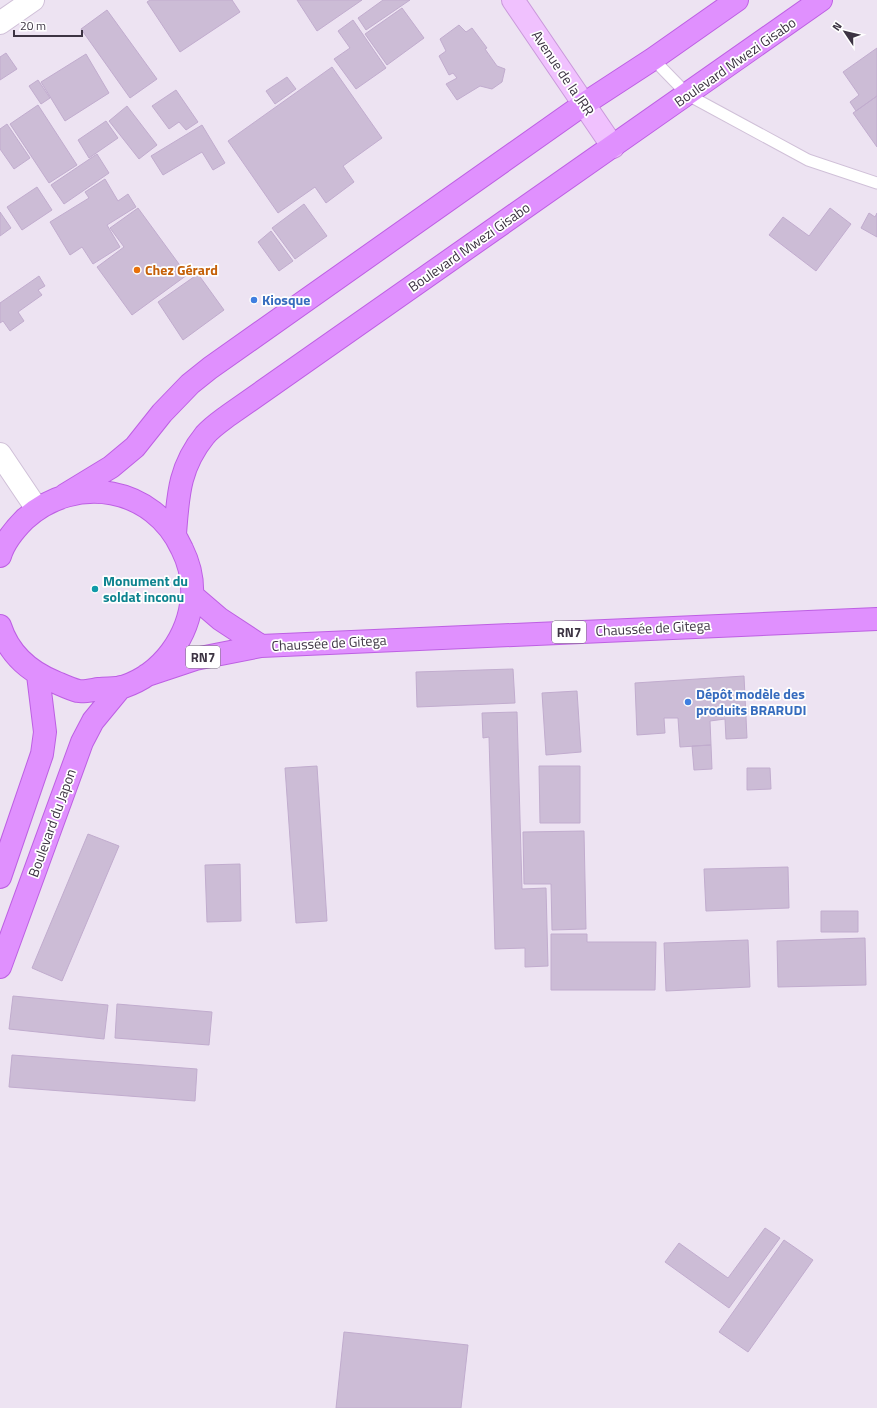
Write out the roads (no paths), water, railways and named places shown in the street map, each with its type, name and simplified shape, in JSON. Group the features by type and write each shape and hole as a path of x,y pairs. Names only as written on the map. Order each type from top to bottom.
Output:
{"main road":[{"path":"0,556 16,527 37,509 65,495 111,467 135,447 190,384 210,368 584,104 653,59 737,0"},
{"name":"Boulevard Mwezi Gisabo","path":"176,534 179,486 190,457 206,434 229,415 688,95 821,0"},
{"path":"0,657 78,691 121,687 147,675 165,660 180,641 189,619 192,595 189,564 176,534 159,516 138,502 115,493 90,491 65,495"},
{"name":"Chaussée de Gitega","path":"192,595 220,619 261,646"},
{"name":"Chaussée de Gitega","path":"147,675 195,659 261,646 877,619"},
{"path":"0,626 4,637 30,669 44,732 42,754 0,877"},
{"name":"Boulevard du Japon","path":"0,967 82,742 93,721 121,687"}],"street":[{"path":"0,23 33,0"},
{"name":"Avenue de la JRR","path":"513,0 613,147"},
{"path":"0,454 37,509"}],"lane":[{"path":"653,59 688,95 808,160 877,182"}],"place":[{"name":"Chez Gérard","path":"137,270"},
{"name":"Kiosque","path":"254,300"},
{"name":"Monument du soldat inconu","path":"95,589"},
{"name":"Dépôt modèle des produits BRARUDI","path":"688,702"}]}
